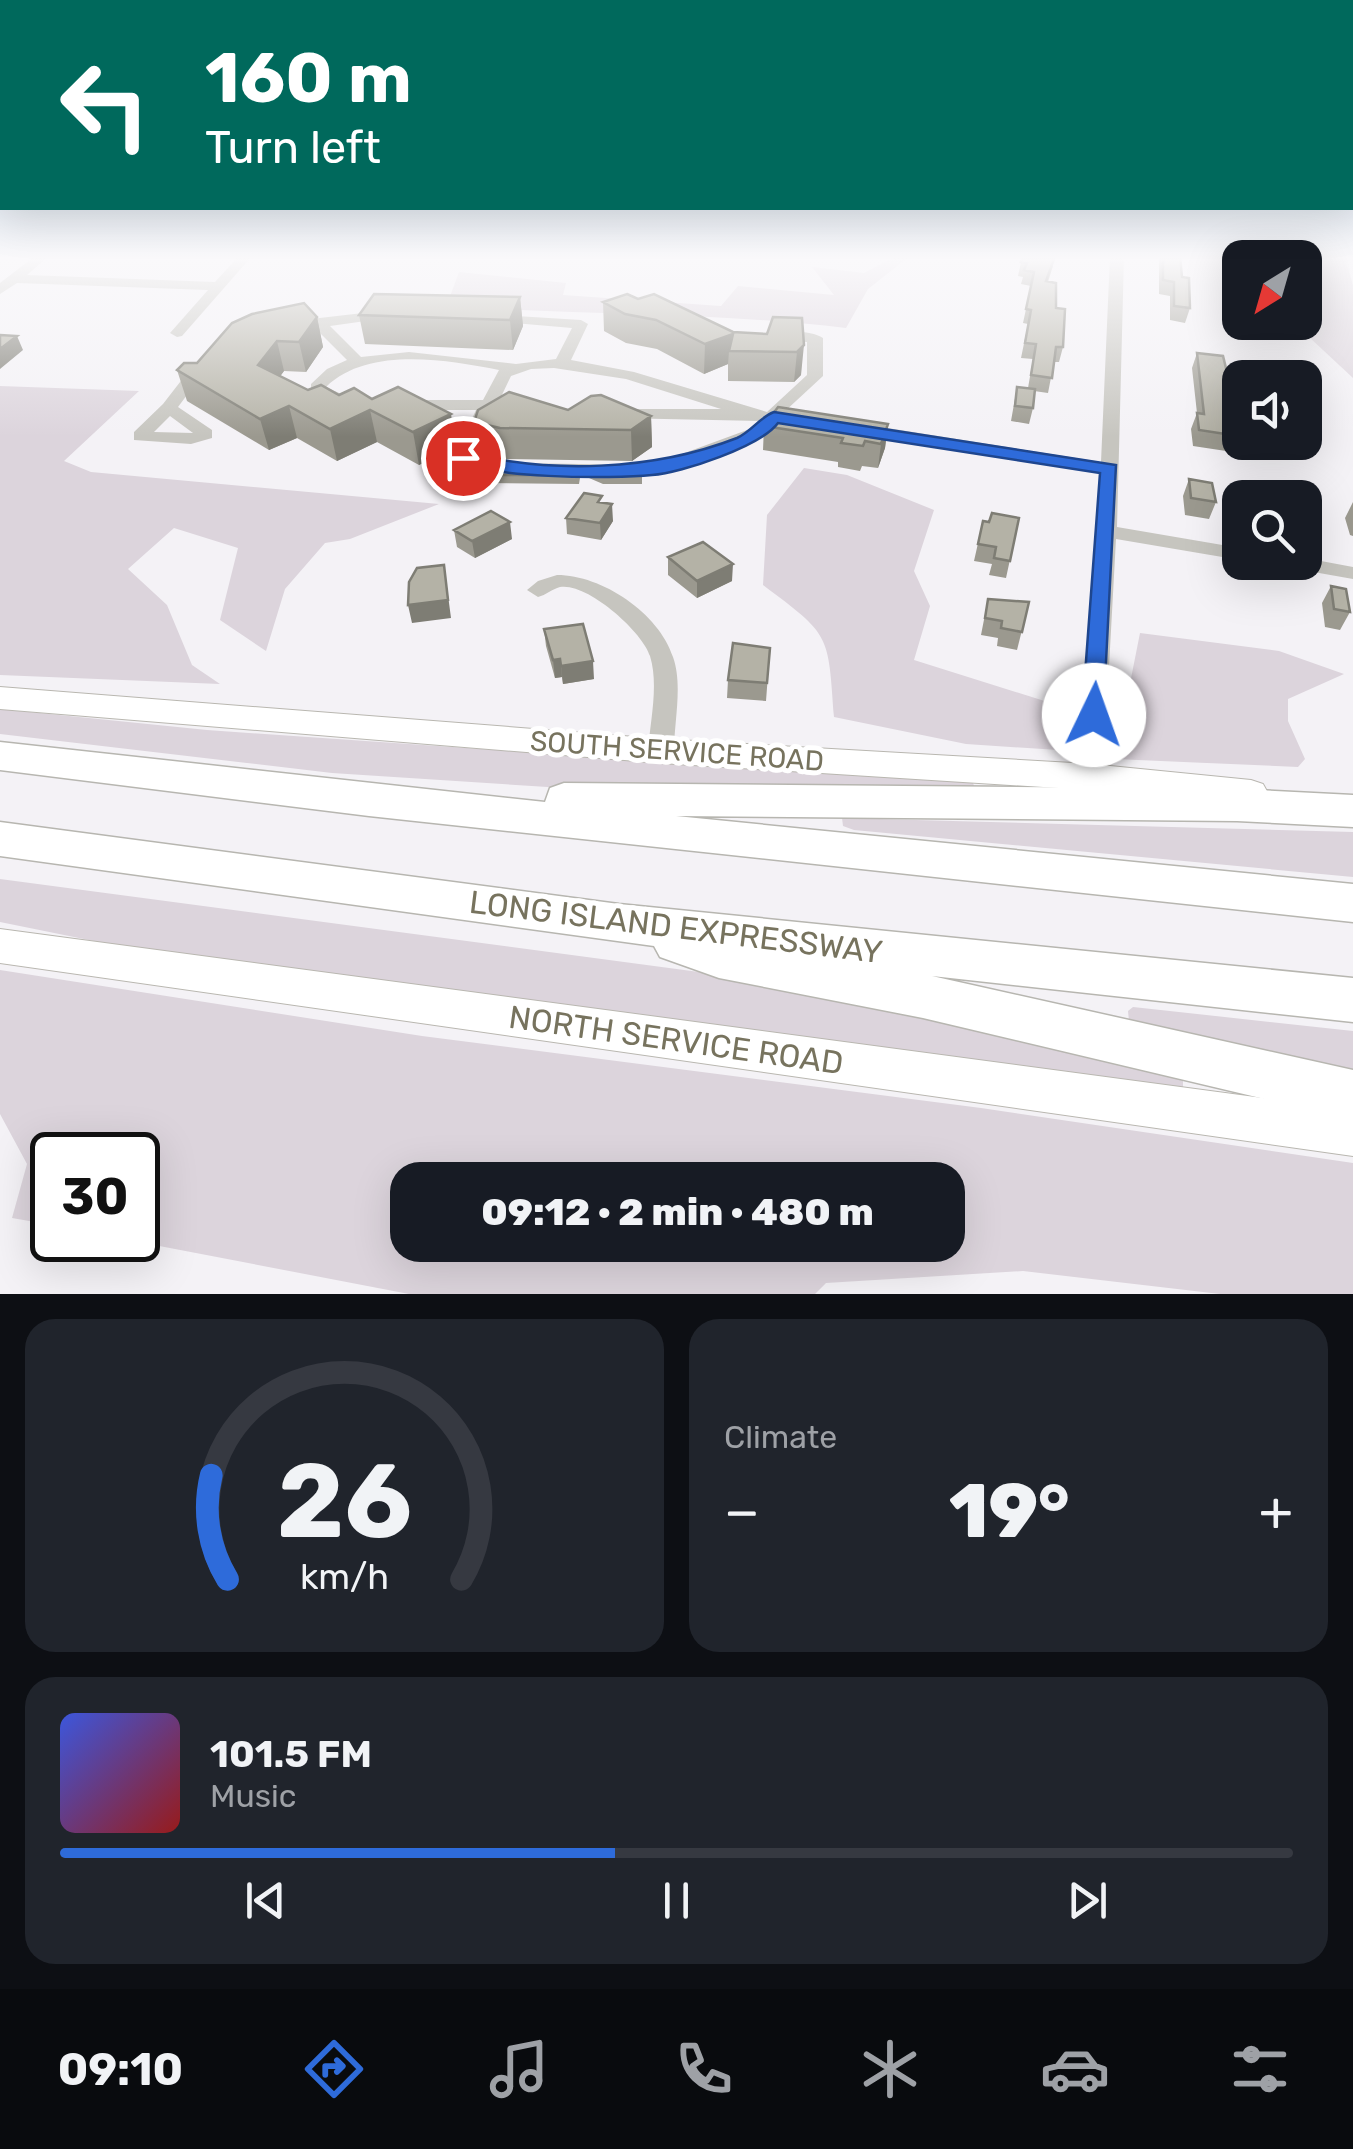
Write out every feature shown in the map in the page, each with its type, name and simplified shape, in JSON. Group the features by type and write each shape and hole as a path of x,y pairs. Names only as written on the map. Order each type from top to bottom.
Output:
{"highway":[{"path":"0,756 1353,904"},
{"path":"110,771 600,801 1236,805 1353,811"},
{"name":"LONG ISLAND EXPRESSWAY","path":"0,839 619,923 1353,1000"},
{"path":"619,923 719,958 923,996 1353,1096"}],"main road":[{"name":"SOUTH SERVICE ROAD","path":"0,698 661,751 1090,776 1353,804"},
{"name":"NORTH SERVICE ROAD","path":"0,946 1353,1134"}],"street":[{"path":"177,332 190,316"},
{"path":"280,328 355,316"},
{"path":"1090,776 1107,531 1116,316"},
{"path":"479,317 580,324 560,366"},
{"path":"320,323 356,360"},
{"path":"496,406 481,414 463,458 504,468 654,470 745,441 764,430 765,416 815,376 814,338 758,336"},
{"path":"169,408 192,373 216,352"},
{"path":"534,411 496,406 370,403 328,397 317,386 336,367 356,360 484,362 513,368 560,366 646,377 765,416"},
{"path":"496,406 490,400 501,378 513,368"},
{"path":"610,414 765,416 1110,469"},
{"path":"1107,531 1222,551"},
{"path":"1322,567 1353,573"},
{"path":"538,590 559,581 581,584 620,605 642,628 662,657 661,751"}],"shaded area":[{"path":"687,316 853,316 846,328"},
{"path":"1322,316 1353,316 1353,378 1312,340 1322,340"},
{"path":"0,386 139,391 64,461 91,472 439,504 350,539 325,543 285,589 266,651 220,620 238,548 174,528 128,569 167,605 192,665 220,684 0,675"},
{"path":"804,468 847,475 934,510 914,571 930,606 914,660 1054,704 1058,750 966,744 834,717 830,668 822,639 802,615 763,585 767,515"},
{"path":"1140,633 1279,651 1344,674 1288,699 1288,721 1305,759 1298,767 1115,759"},
{"path":"0,709 207,730 973,783 977,793 595,790 332,773 0,734"},
{"path":"842,818 1353,832 1353,877 854,830 843,826"},
{"path":"0,879 744,978 1183,1078 1183,1089 222,967 0,922"},
{"path":"0,970 422,1036 981,1108 1353,1163 1353,1294 1220,1294 1023,1271 826,1283 815,1294 409,1294 160,1246 160,1132 30,1132 30,1221 12,1218 27,1164 0,1114"},
{"path":"1133,1007 1353,1031 1353,1076 1129,1021 1128,1011"}],"building":[{"path":"247,316 316,316 299,342 277,341 258,365 308,390 321,385 339,395 354,388 372,399 398,387 451,414 413,432 370,410 330,429 289,406 260,419 177,370 184,363 197,363 232,323"},
{"path":"401,316 512,316 510,320"},
{"path":"637,316 701,316 733,332 767,334 773,317 802,318 804,345 797,352 729,351 733,334 705,344 656,320"},
{"path":"1030,316 1065,316 1063,347 1056,347 1052,378 1031,375 1036,344 1025,343"},
{"path":"0,335 17,336 0,349"},
{"path":"1197,353 1223,356 1222,433 1199,430 1197,413 1204,414"},
{"path":"1017,387 1035,389 1033,408 1015,406"},
{"path":"509,392 568,410 591,396 601,395 651,416 631,430 500,428 474,422 478,410"},
{"path":"778,407 888,424 881,444 841,443 843,438 764,426"},
{"path":"453,457 502,469 580,470 579,475 479,475 480,470 448,469"},
{"path":"588,470 642,475 602,475"},
{"path":"1189,479 1212,483 1216,502 1191,498"},
{"path":"584,493 602,496 598,502 612,504 600,523 566,518"},
{"path":"491,511 510,522 472,541 454,530"},
{"path":"992,513 1019,518 1010,561 994,558 996,547 978,544 983,521 989,522"},
{"path":"703,542 733,564 697,581 668,557"},
{"path":"444,565 448,600 408,605 409,582 417,568"},
{"path":"1331,586 1346,589 1350,612 1334,609"},
{"path":"988,599 1029,602 1022,632 1001,628 1002,621 985,618"},
{"path":"583,624 593,661 561,666 560,659 553,660 544,629"},
{"path":"733,643 770,648 767,683 728,680"}],"route":[{"path":"463,458 504,468 654,470 745,441 764,430 774,417 1110,469 1094,715"}]}
